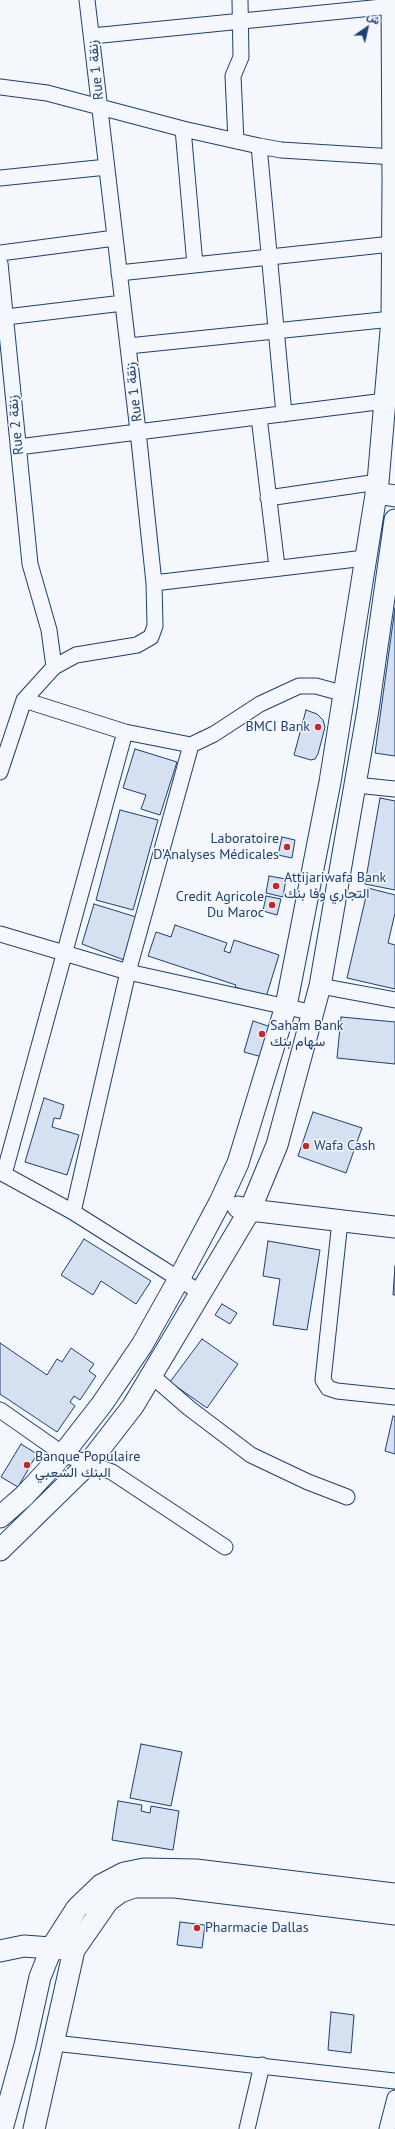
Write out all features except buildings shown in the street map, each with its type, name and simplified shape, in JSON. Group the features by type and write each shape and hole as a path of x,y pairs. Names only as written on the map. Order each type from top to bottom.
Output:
{"main road":[{"path":"0,1517 24,1496 63,1454 102,1404 142,1345 179,1279 220,1202 238,1163 286,1006 330,782 365,558 383,490 385,401 392,319 394,157 392,3"},
{"path":"0,1550 88,1464 133,1406 250,1210 277,1144 314,1013 320,986 356,785 395,520"},
{"path":"220,1202 250,1210 395,1227"},
{"path":"2,2129 25,2045 40,1977 52,1947 77,1908 101,1886 124,1873 144,1869 196,1870 395,1894"},
{"path":"34,2129 74,1950 108,1900 120,1892 134,1887 174,1887 395,1914"},
{"path":"0,1951 24,1946 52,1947 74,1950"}],"street":[{"name":"Rue 1 زنقة","path":"24,700 54,667 76,655 122,649 137,645 150,637 155,626 154,583 138,431 87,0"},
{"path":"236,141 233,76 241,57 240,0"},
{"path":"92,36 240,21 392,3"},
{"path":"0,87 47,93 183,129 281,150 394,157"},
{"path":"183,129 195,265"},
{"path":"259,146 284,414"},
{"path":"0,178 107,167"},
{"path":"0,252 115,238"},
{"path":"119,273 392,244"},
{"name":"Rue 2 زنقة","path":"0,262 30,564 49,630 54,667"},
{"path":"6,317 123,303"},
{"path":"128,346 392,319"},
{"path":"18,447 385,401"},
{"path":"259,417 268,498 278,567"},
{"path":"268,498 383,490"},
{"path":"154,583 278,567 365,558"},
{"path":"0,772 24,700 125,732 191,745 214,734 260,704 299,686 316,686 344,694"},
{"path":"125,732 2,1173 73,1212 201,1293"},
{"path":"73,1212 128,972 191,745"},
{"path":"356,785 395,789"},
{"path":"0,934 128,972 314,1013"},
{"path":"320,986 395,1000"},
{"path":"340,1220 323,1380 328,1388 337,1391 395,1397"},
{"path":"152,1376 189,1408 251,1455 347,1498"},
{"path":"0,1410 63,1454 112,1472 226,1547"},
{"path":"54,2043 395,2081"},
{"path":"247,2129 262,2065"},
{"path":"387,2129 395,2098"}],"place":[{"name":"BMCI Bank","path":"318,727"},
{"name":"Laboratoire D'Analyses Médicales","path":"287,847"},
{"name":"Attijariwafa Bank التجاري وفا بنك","path":"276,886"},
{"name":"Credit Agricole Du Maroc","path":"272,905"},
{"name":"Saham Bank سهام بنك","path":"262,1034"},
{"name":"Wafa Cash","path":"306,1146"},
{"name":"Banque Populaire البنك الشعبي","path":"27,1465"},
{"name":"Pharmacie Dallas","path":"197,1928"}]}
